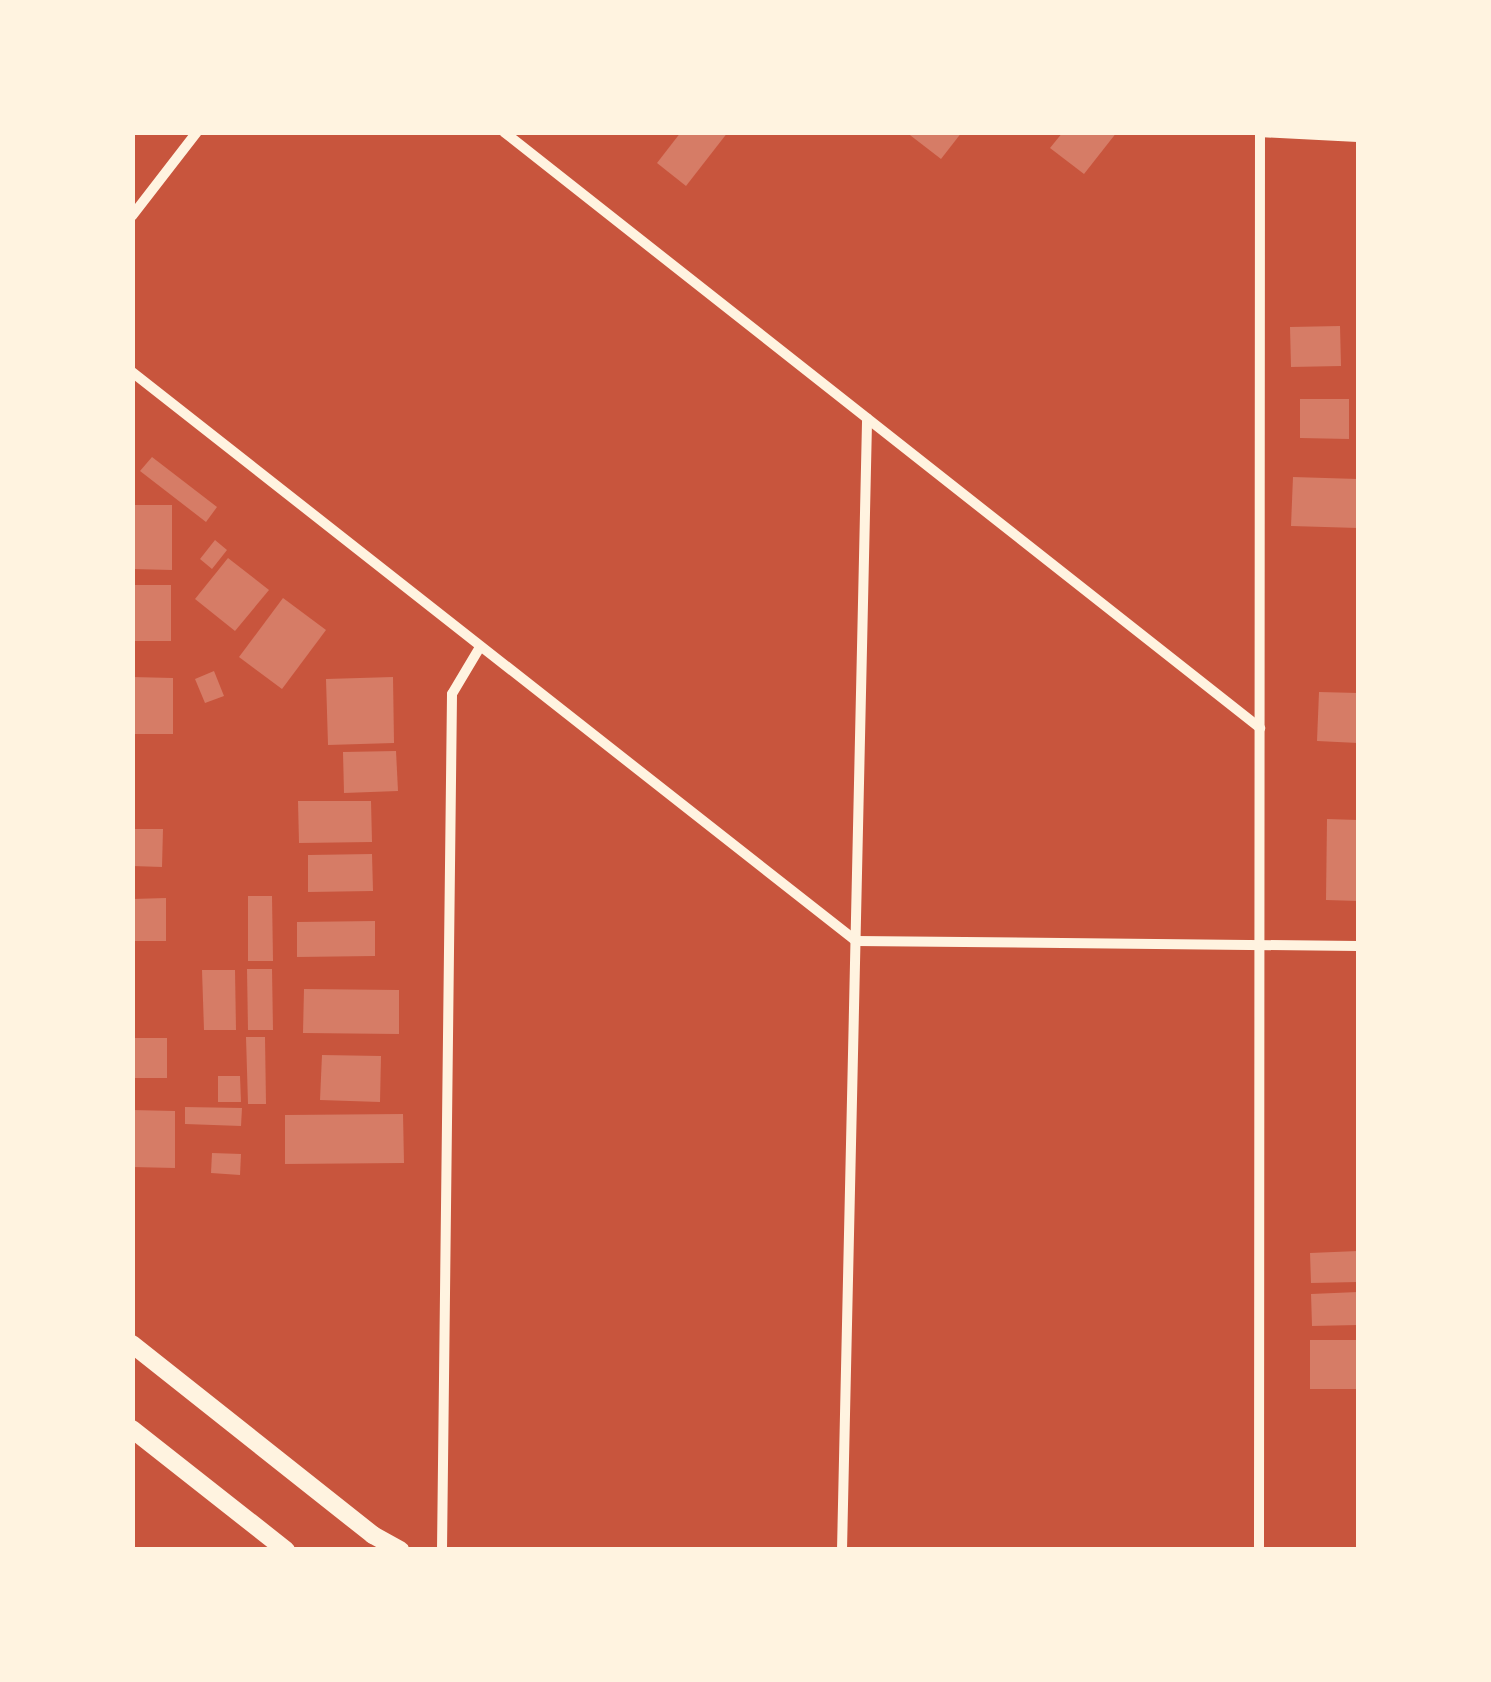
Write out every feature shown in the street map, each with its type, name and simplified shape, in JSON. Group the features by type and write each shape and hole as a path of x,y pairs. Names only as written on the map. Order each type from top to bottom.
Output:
{"street":[{"path":"132,216 197,132"},
{"path":"504,132 1260,728"},
{"path":"1259,1550 1260,133 1358,138"},
{"path":"132,372 856,941 1358,946"},
{"path":"842,1550 867,418"},
{"path":"442,1550 452,694 480,647"},
{"path":"132,1344 373,1535 400,1550"},
{"path":"132,1429 286,1550"}],"building":[{"path":"681,132 728,132 686,186 657,163"},
{"path":"906,132 962,132 941,159"},
{"path":"1063,132 1117,132 1084,174 1050,148"},
{"path":"1340,326 1341,366 1291,367 1290,327"},
{"path":"1300,399 1349,399 1349,439 1300,438"},
{"path":"152,457 217,507 206,522 140,471"},
{"path":"1293,477 1358,479 1358,528 1291,526"},
{"path":"132,505 172,505 172,570 132,569"},
{"path":"215,540 227,550 212,569 200,559"},
{"path":"228,558 269,590 235,631 195,599"},
{"path":"132,585 171,585 171,641 132,641"},
{"path":"283,598 326,630 282,689 239,657"},
{"path":"214,671 224,696 205,703 195,679"},
{"path":"132,677 173,678 173,734 132,734"},
{"path":"393,677 394,743 328,745 326,679"},
{"path":"1319,692 1358,693 1358,743 1317,741"},
{"path":"396,751 398,791 344,793 343,752"},
{"path":"298,801 371,801 372,842 299,843"},
{"path":"1327,819 1358,820 1358,901 1326,900"},
{"path":"132,829 163,829 162,867 132,866"},
{"path":"372,854 373,891 308,892 308,855"},
{"path":"248,896 272,896 273,961 248,961"},
{"path":"166,898 166,941 132,941 132,899"},
{"path":"375,921 375,956 297,957 297,922"},
{"path":"247,969 272,969 273,1030 248,1030"},
{"path":"202,970 235,970 236,1030 204,1030"},
{"path":"304,989 399,990 399,1034 303,1033"},
{"path":"246,1037 265,1037 266,1104 248,1104"},
{"path":"132,1038 167,1038 167,1078 132,1078"},
{"path":"322,1055 381,1056 380,1102 320,1100"},
{"path":"218,1076 240,1076 241,1102 218,1102"},
{"path":"185,1107 242,1108 241,1126 185,1124"},
{"path":"132,1110 175,1111 175,1168 132,1167"},
{"path":"403,1114 404,1163 285,1164 285,1115"},
{"path":"212,1153 241,1154 240,1175 211,1173"},
{"path":"1358,1251 1358,1282 1311,1283 1310,1253"},
{"path":"1358,1292 1358,1325 1312,1326 1311,1294"},
{"path":"1310,1340 1358,1340 1358,1389 1310,1389"}]}
